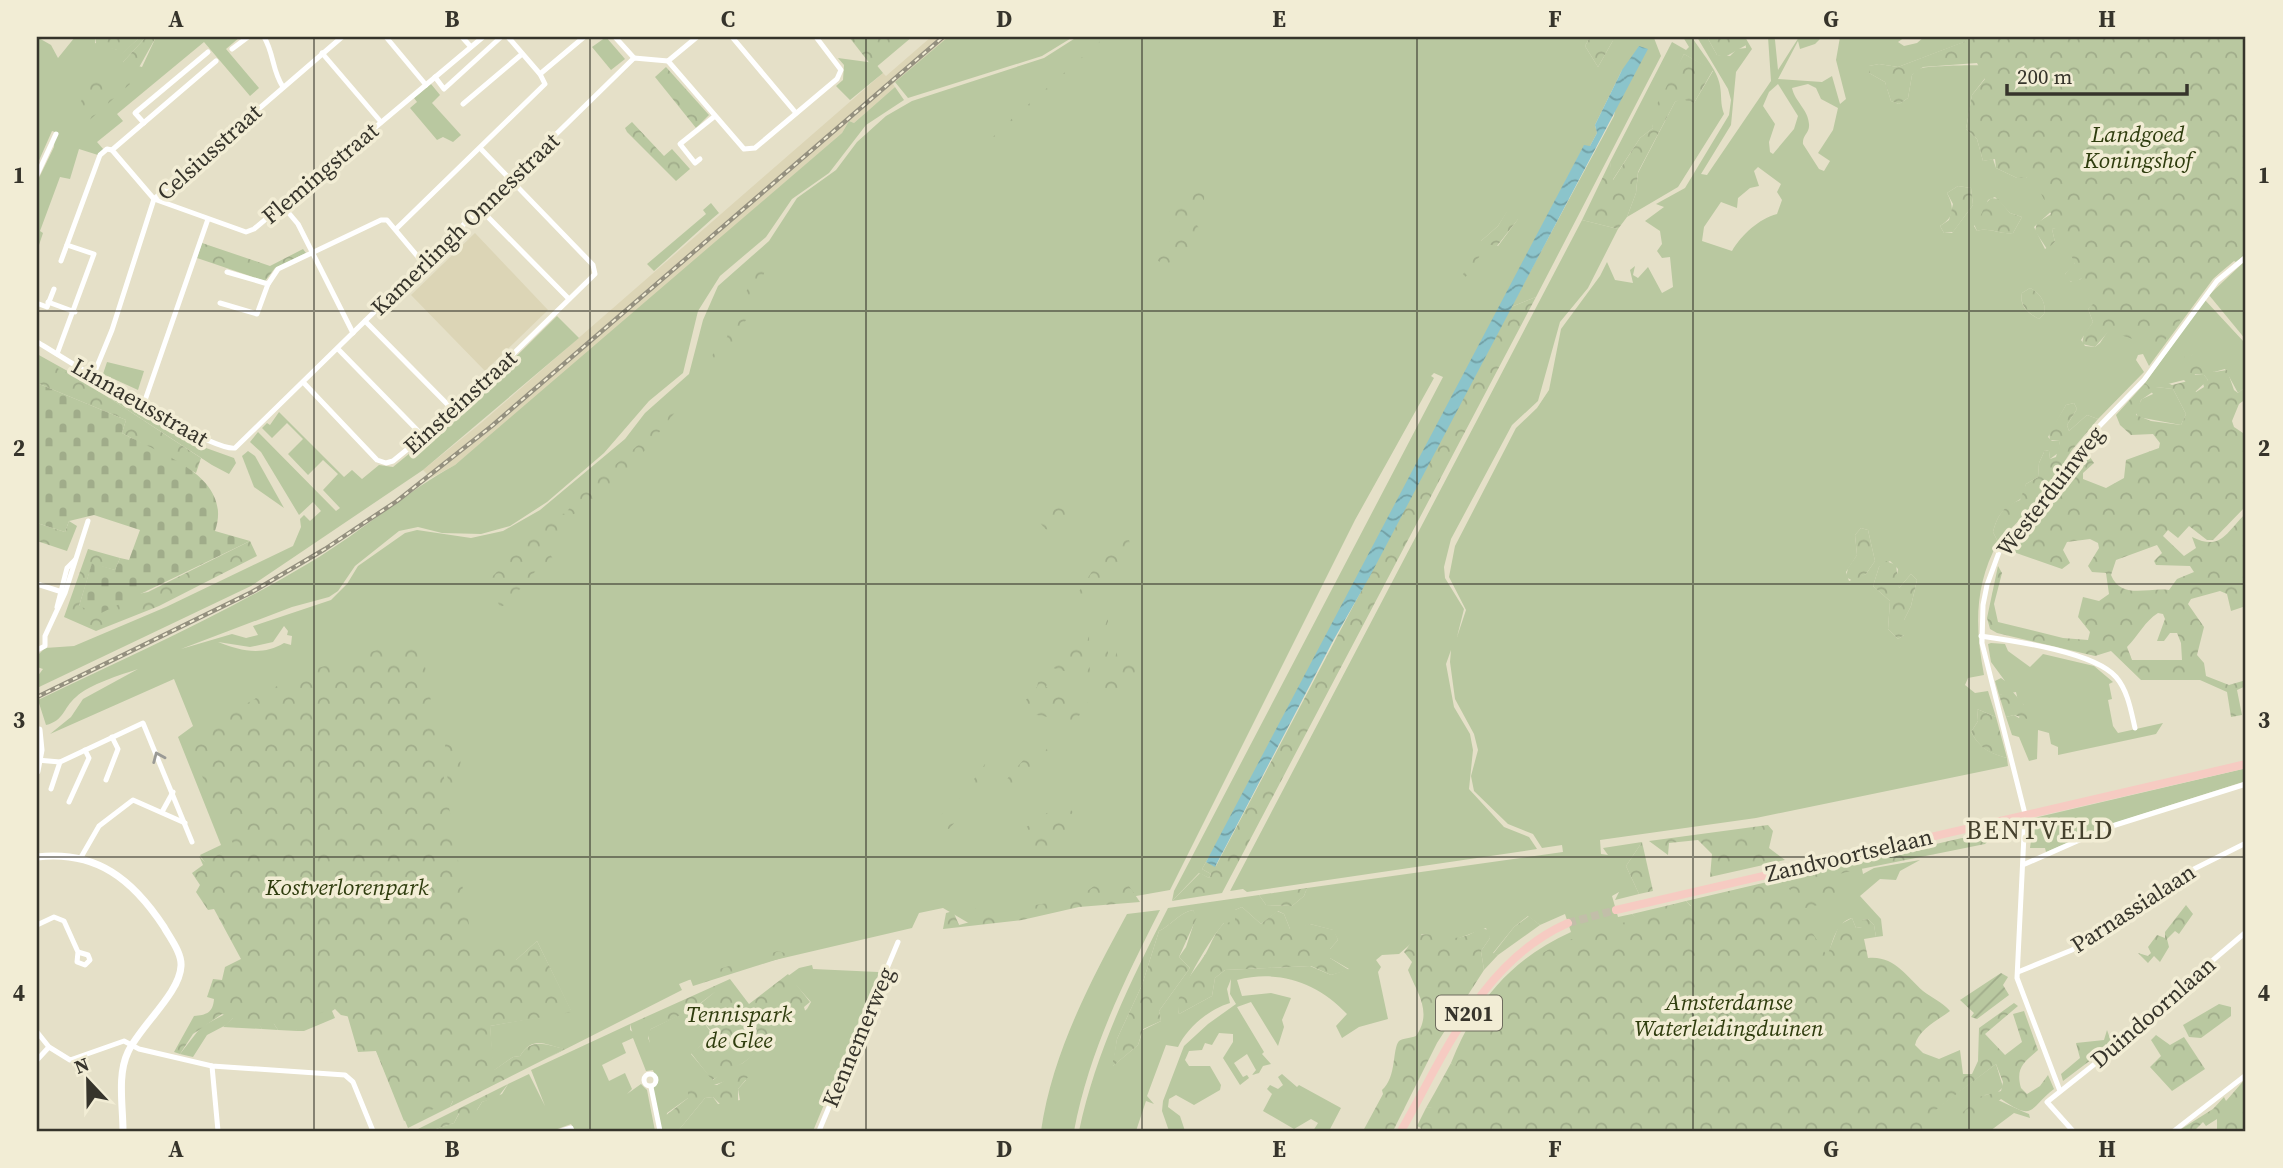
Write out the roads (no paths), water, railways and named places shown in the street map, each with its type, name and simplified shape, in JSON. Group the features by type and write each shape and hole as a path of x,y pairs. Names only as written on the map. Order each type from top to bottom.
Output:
{"main road":[{"path":"37,771 39,730"},
{"name":"Zandvoortselaan","path":"1616,910 2246,764"},
{"path":"37,857 55,854 80,859 124,877 165,929 181,964 177,981 132,1044 123,1072 123,1131"},
{"name":"N201","path":"1401,1131 1489,982 1527,947 1568,923"}],"street":[{"path":"232,49 247,37"},
{"path":"264,37 271,52 274,72 283,87"},
{"name":"Celsiusstraat","path":"93,376 112,330 154,199 341,37"},
{"path":"386,37 426,85"},
{"path":"462,37 471,47"},
{"name":"Flemingstraat","path":"154,199 246,232 483,37"},
{"path":"435,76 444,89 501,37"},
{"path":"396,229 545,84 540,74 508,37"},
{"path":"540,74 584,37"},
{"path":"615,37 634,58 668,61 744,149 755,148 836,79 841,70 816,37"},
{"path":"668,61 696,37"},
{"path":"732,37 796,113"},
{"path":"144,122 135,113 208,52"},
{"path":"322,53 381,122"},
{"path":"463,104 522,54"},
{"name":"Kamerlingh Onnesstraat","path":"245,440 634,58"},
{"path":"112,150 216,61"},
{"path":"190,67 198,77"},
{"path":"700,159 695,163 680,144 715,116"},
{"path":"37,175 56,134"},
{"path":"480,148 509,180"},
{"path":"61,261 100,155 107,149 112,150 154,199"},
{"name":"Einsteinstraat","path":"303,382 383,463 393,461 454,411 595,274 596,269 509,180"},
{"path":"282,205 298,224 353,333"},
{"path":"480,209 569,299"},
{"path":"143,406 208,219"},
{"path":"220,303 257,314 268,284 278,270 381,220 387,220 396,229 424,264"},
{"path":"57,354 75,312 94,254 67,245"},
{"name":"Westerduinweg","path":"2060,1091 2021,992 2018,972 2025,864 2025,814 1981,636 1987,585 2002,544 2044,504 2081,445 2144,380 2217,281 2246,257"},
{"path":"227,272 268,284"},
{"path":"39,304 47,307 54,289"},
{"path":"48,302 75,312"},
{"path":"365,321 454,411"},
{"name":"Linnaeusstraat","path":"37,342 143,406 224,448 235,448 245,440"},
{"path":"338,349 424,437"},
{"path":"37,650 45,646 45,636 88,521"},
{"path":"37,584 62,592"},
{"path":"1981,636 2090,660 2109,670 2128,697 2135,728"},
{"path":"38,760 60,762 143,723 192,842"},
{"path":"106,780 118,749 112,737"},
{"path":"69,802 89,758 85,750"},
{"path":"51,789 60,762"},
{"path":"2025,864 2109,827 2246,784"},
{"path":"162,813 173,792"},
{"path":"80,859 99,826 128,802 137,799 185,823"},
{"name":"Parnassialaan","path":"2018,972 2072,950 2180,876 2246,842"},
{"path":"37,925 54,917 64,921 78,952"},
{"name":"Duindoornlaan","path":"2040,1107 2116,1047 2138,1024 2246,932"},
{"name":"Kennemerweg","path":"819,1131 898,942"},
{"path":"37,1032 49,1046 70,1059 124,1041 139,1049 212,1066 345,1075 352,1082 373,1131"},
{"path":"37,1060 49,1046"},
{"path":"212,1066 218,1131"},
{"path":"2174,1131 2246,1074"},
{"path":"651,1087 660,1131"},
{"path":"2047,1102 2073,1131"},
{"path":"561,1131 570,1128 572,1131"}],"water":[{"path":"1639,46 1648,49 1215,867 1206,862 1584,145 1590,146 1597,133 1595,125 1622,70"}],"tunnel":[{"path":"1568,923 1616,910"}],"railway":[{"path":"37,697 252,592 325,549 397,501 493,425 943,37"}],"district":[{"name":"BENTVELD","path":"2040,830"}],"park label":[{"name":"Landgoed Koningshof","path":"2138,147"},
{"name":"Kostverlorenpark","path":"347,887"},
{"name":"Amsterdamse Waterleidingduinen","path":"1729,1015"},
{"name":"Tennispark de Glee","path":"739,1027"}]}
